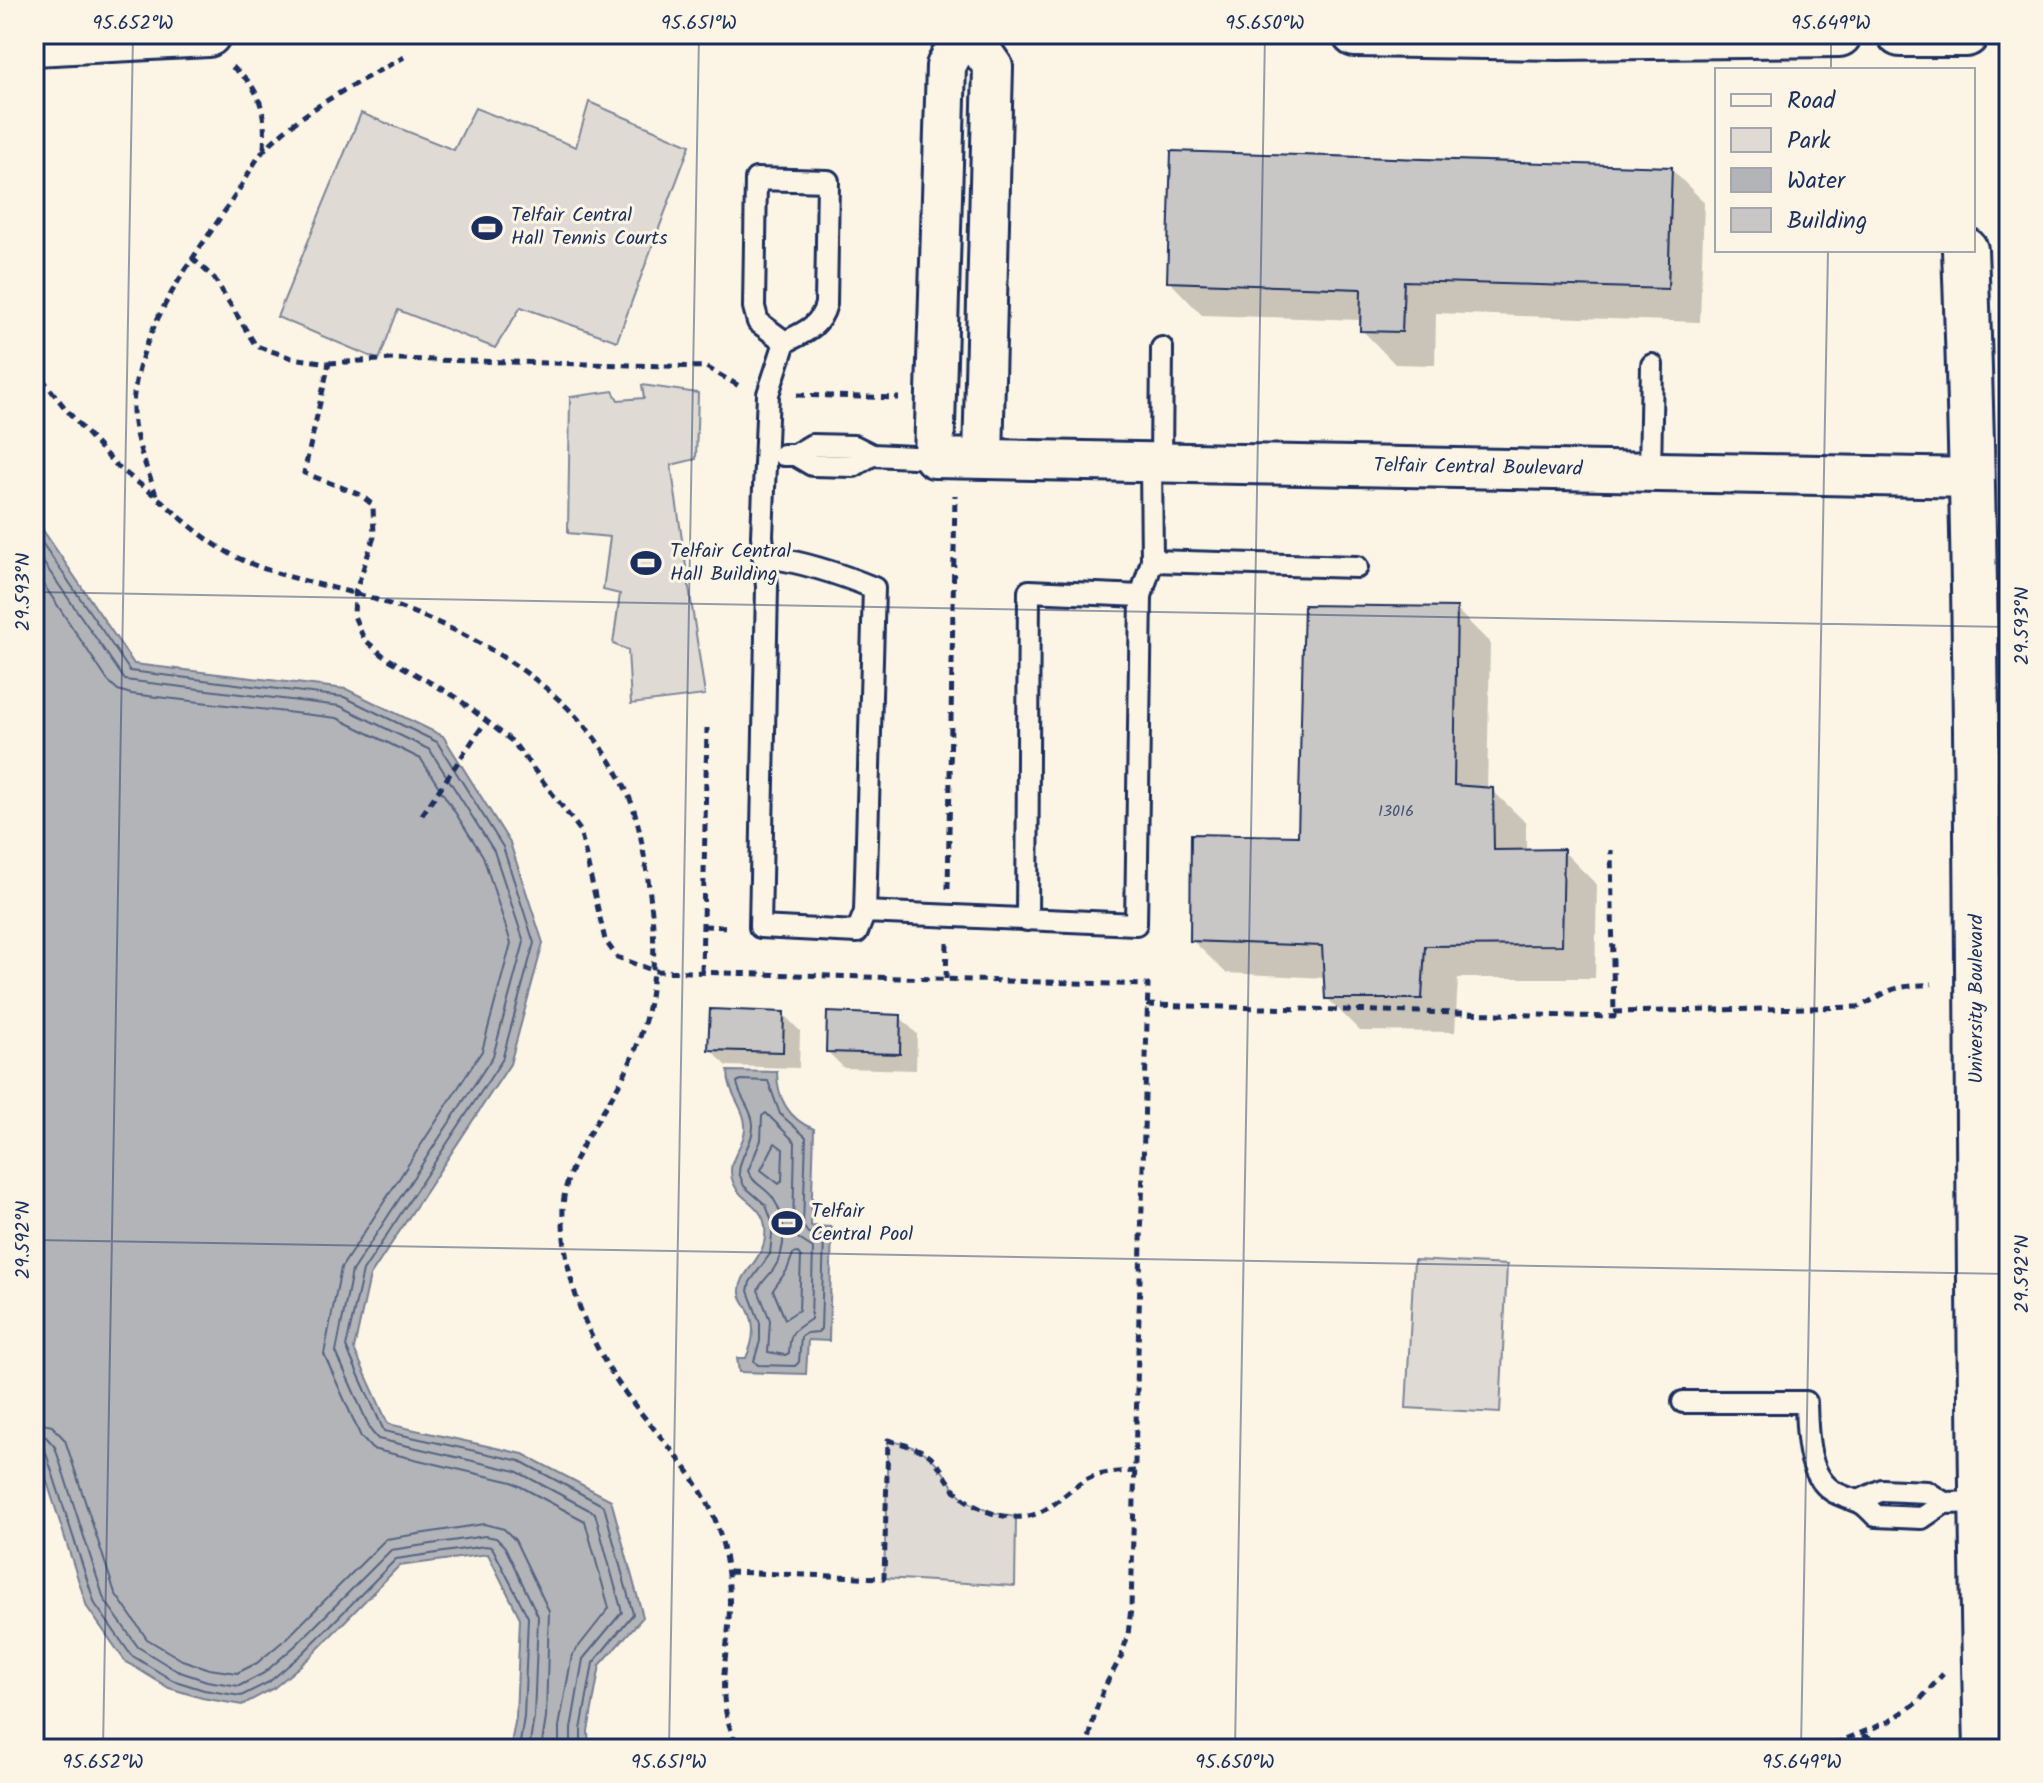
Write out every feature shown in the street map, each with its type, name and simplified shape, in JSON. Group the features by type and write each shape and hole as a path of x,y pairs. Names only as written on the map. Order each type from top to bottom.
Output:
{"main road":[{"path":"1355,34 1558,37 1839,34"},
{"path":"1900,34 1966,34"},
{"path":"1956,34 1958,68"},
{"path":"34,43 215,47"},
{"name":"University Boulevard","path":"1965,252 1974,478 1978,1503 1987,1749"}],"street":[{"path":"958,458 940,276 946,66 963,34"},
{"path":"958,458 988,278 993,67 970,34"},
{"path":"940,276 988,278"},
{"name":"Telfair Central Boulevard","path":"958,458 1974,478"}],"lane":[{"path":"763,556 843,575 874,588 865,912 857,932 760,927 767,587 763,556 762,536 768,394 785,342 813,329 823,316 826,304 828,181 756,179 754,307 758,322 767,332 785,342"},
{"path":"865,912 1136,924 1141,596 1152,561 1162,348"},
{"path":"1650,471 1652,365"},
{"path":"767,455 795,455 812,465 854,466 872,455 958,458"},
{"path":"1152,561 1357,567"},
{"path":"1027,920 1029,591 1141,596"},
{"path":"1683,1402 1806,1402 1807,1444 1819,1475 1836,1494 1861,1500 1876,1516 1922,1518 1978,1503"}],"path":[{"path":"215,47 248,78 259,99 265,126 264,149"},
{"path":"158,498 139,445 133,407 142,361 164,307 192,258 264,149 313,109 404,57"},
{"path":"192,258 214,278 256,346 292,358 329,363 394,359 706,367 753,394 900,398"},
{"path":"329,363 304,473 359,494 373,505 374,537 355,593 354,616 364,639 385,657 456,697 513,742 580,830 605,940 617,957 655,971 1148,985 1128,1635 1095,1713 1087,1749"},
{"path":"34,367 59,402 117,465 186,523 228,553 249,563 294,579 355,593 410,611 483,645 519,668 564,706 597,742 627,792 640,832 651,896 655,971 645,1023 621,1082 577,1158 563,1202 564,1245 572,1284 591,1336 619,1384 675,1452 702,1491 717,1525 728,1572 729,1617 722,1695 730,1732 740,1749"},
{"path":"946,979 958,458"},
{"path":"422,815 486,721"},
{"path":"702,972 707,728"},
{"path":"1147,1005 1614,1017 1611,850"},
{"path":"1614,1012 1858,1007 1902,987 1932,984"},
{"path":"728,1572 884,1578 888,1440 929,1456 956,1491 971,1504 1002,1515 1029,1516 1050,1508 1087,1479 1111,1472 1135,1471"},
{"path":"1821,1749 1890,1721 1918,1702 1947,1670"},
{"path":"1862,1734 1899,1749"}],"green space":[{"name":"Telfair Central Hall Tennis Courts","path":"589,102 690,145 617,341 521,307 495,348 398,310 379,360 277,317 361,113 454,150 475,108 576,147"},
{"name":"Telfair Central Hall Building","path":"642,385 698,393 696,459 671,465 705,695 631,704 628,650 613,644 620,594 603,590 610,537 568,533 570,397 613,391 618,400 644,398"},
{"path":"1414,1260 1507,1265 1500,1413 1406,1408"},
{"path":"888,1440 926,1454 960,1495 974,1505 1016,1517 1015,1586 884,1578"}],"water":[{"path":"34,517 134,664 346,689 443,736 510,843 543,943 510,1064 370,1276 354,1349 388,1424 523,1454 611,1500 643,1617 600,1665 588,1731 589,1749 510,1749 516,1717 520,1618 488,1554 399,1566 308,1659 274,1688 242,1705 169,1688 125,1661 87,1607 34,1441"},
{"name":"Telfair Central Pool","path":"728,1071 777,1072 779,1091 786,1107 798,1120 814,1129 811,1226 832,1227 829,1341 808,1340 806,1374 739,1372 737,1358 746,1358 753,1334 741,1285 762,1248 765,1226 760,1213 736,1188 731,1175 733,1161 744,1137 745,1122 731,1088"}],"building":[{"path":"1171,151 1672,167 1668,289 1404,281 1402,332 1360,331 1361,289 1167,282"},
{"path":"1304,605 1457,607 1454,785 1493,788 1494,850 1564,849 1562,945 1425,946 1422,999 1325,999 1322,946 1190,941 1191,834 1298,836"},
{"path":"710,1009 784,1012 783,1052 708,1050"},
{"path":"827,1012 901,1015 900,1054 826,1052"}],"place":[{"name":"Telfair Central Hall Tennis Courts","path":"487,228"},
{"name":"Telfair Central Hall Building","path":"646,563"},
{"name":"Telfair Central Pool","path":"787,1223"}]}
